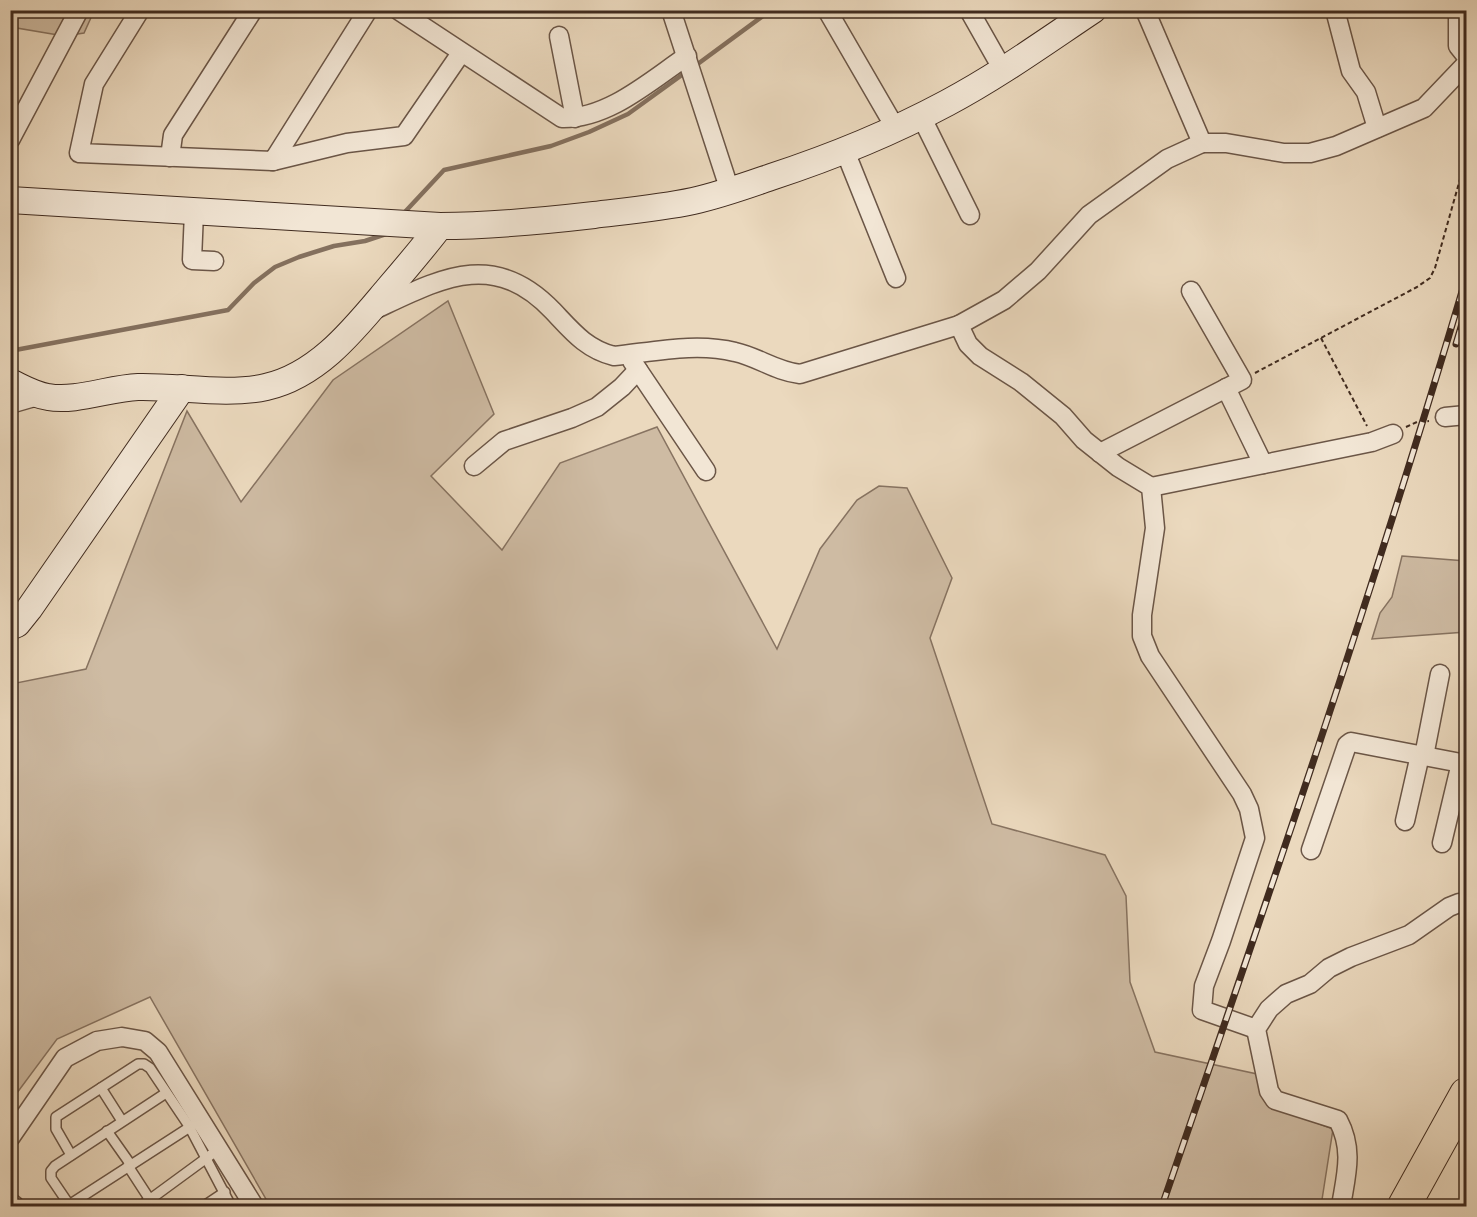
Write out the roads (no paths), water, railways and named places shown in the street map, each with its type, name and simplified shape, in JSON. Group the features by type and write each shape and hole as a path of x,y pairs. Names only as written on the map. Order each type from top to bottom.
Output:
{"highway":[{"path":"1404,1206 1467,1094"}],"street":[{"path":"10,140 79,10"},
{"path":"140,10 94,84 79,153 273,161 347,143 404,136 461,53"},
{"path":"170,157 173,135 253,10"},
{"path":"273,161 368,10"},
{"path":"398,10 562,118 575,118 617,103 687,56"},
{"path":"671,10 730,191"},
{"path":"827,10 896,129"},
{"path":"969,10 1003,70"},
{"path":"10,200 440,226 488,226 627,211 692,201 730,191 845,150 896,129 1003,70 1093,10"},
{"path":"1145,10 1202,142"},
{"path":"1335,10 1351,71 1366,92 1377,128"},
{"path":"1458,10 1458,46 1467,56"},
{"path":"559,36 575,118"},
{"path":"367,314 430,284 470,274 493,275 516,281 539,296 589,347 614,356 701,348 722,349 748,356 787,373 800,374 959,325 1015,292 1038,271 1089,215 1167,159 1202,142 1226,143 1284,153 1310,153 1336,146 1424,108 1467,64"},
{"path":"921,116 970,215"},
{"path":"845,150 896,278"},
{"path":"194,212 192,260 214,261"},
{"path":"10,382 33,393 63,398 137,387 218,390 266,387 293,376 335,349 440,226"},
{"path":"1191,291 1234,384 1263,464"},
{"path":"959,325 968,344 974,350 1021,382 1063,416 1084,440 1118,467 1151,487 1372,442 1393,434"},
{"path":"627,355 706,471"},
{"path":"474,466 504,441 572,418 597,406 622,387 638,370"},
{"path":"1100,453 1234,384"},
{"path":"10,627 17,624 29,609 182,388"},
{"path":"10,404 41,395"},
{"path":"1445,417 1467,415"},
{"path":"1151,487 1155,528 1142,615 1142,636 1150,656 1242,794 1249,809 1255,838 1204,986 1202,1010 1256,1029"},
{"path":"1405,821 1440,674"},
{"path":"1311,850 1347,746 1351,742 1464,763 1442,843"},
{"path":"1341,1206 1348,1160 1347,1144 1342,1127 1338,1120 1275,1100 1269,1091 1256,1029 1269,1009 1286,994 1310,984 1329,968 1409,934 1449,907 1467,903"},
{"path":"10,1138 65,1058 97,1041 122,1037 145,1041 158,1052 213,1154 254,1206"},
{"path":"10,1202 15,1206"}],"lane":[{"path":"71,1155 56,1129 56,1117 138,1064 144,1064 150,1068 166,1093 195,1123 69,1206 51,1178 51,1171 55,1166 166,1093"},
{"path":"101,1088 123,1121"},
{"path":"107,1131 152,1203"},
{"path":"141,1206 152,1203 213,1154 231,1206"},
{"path":"204,1206 225,1192"}],"waterway":[{"path":"695,66 771,10"},
{"path":"403,214 444,170 551,146 589,132 628,114 686,72"},
{"path":"10,351 228,310 254,283 275,267 334,246 365,241 389,233"}],"railway":[{"path":"1162,1206 1281,859 1357,628 1466,278"},
{"path":"1456,344 1466,310"}]}
